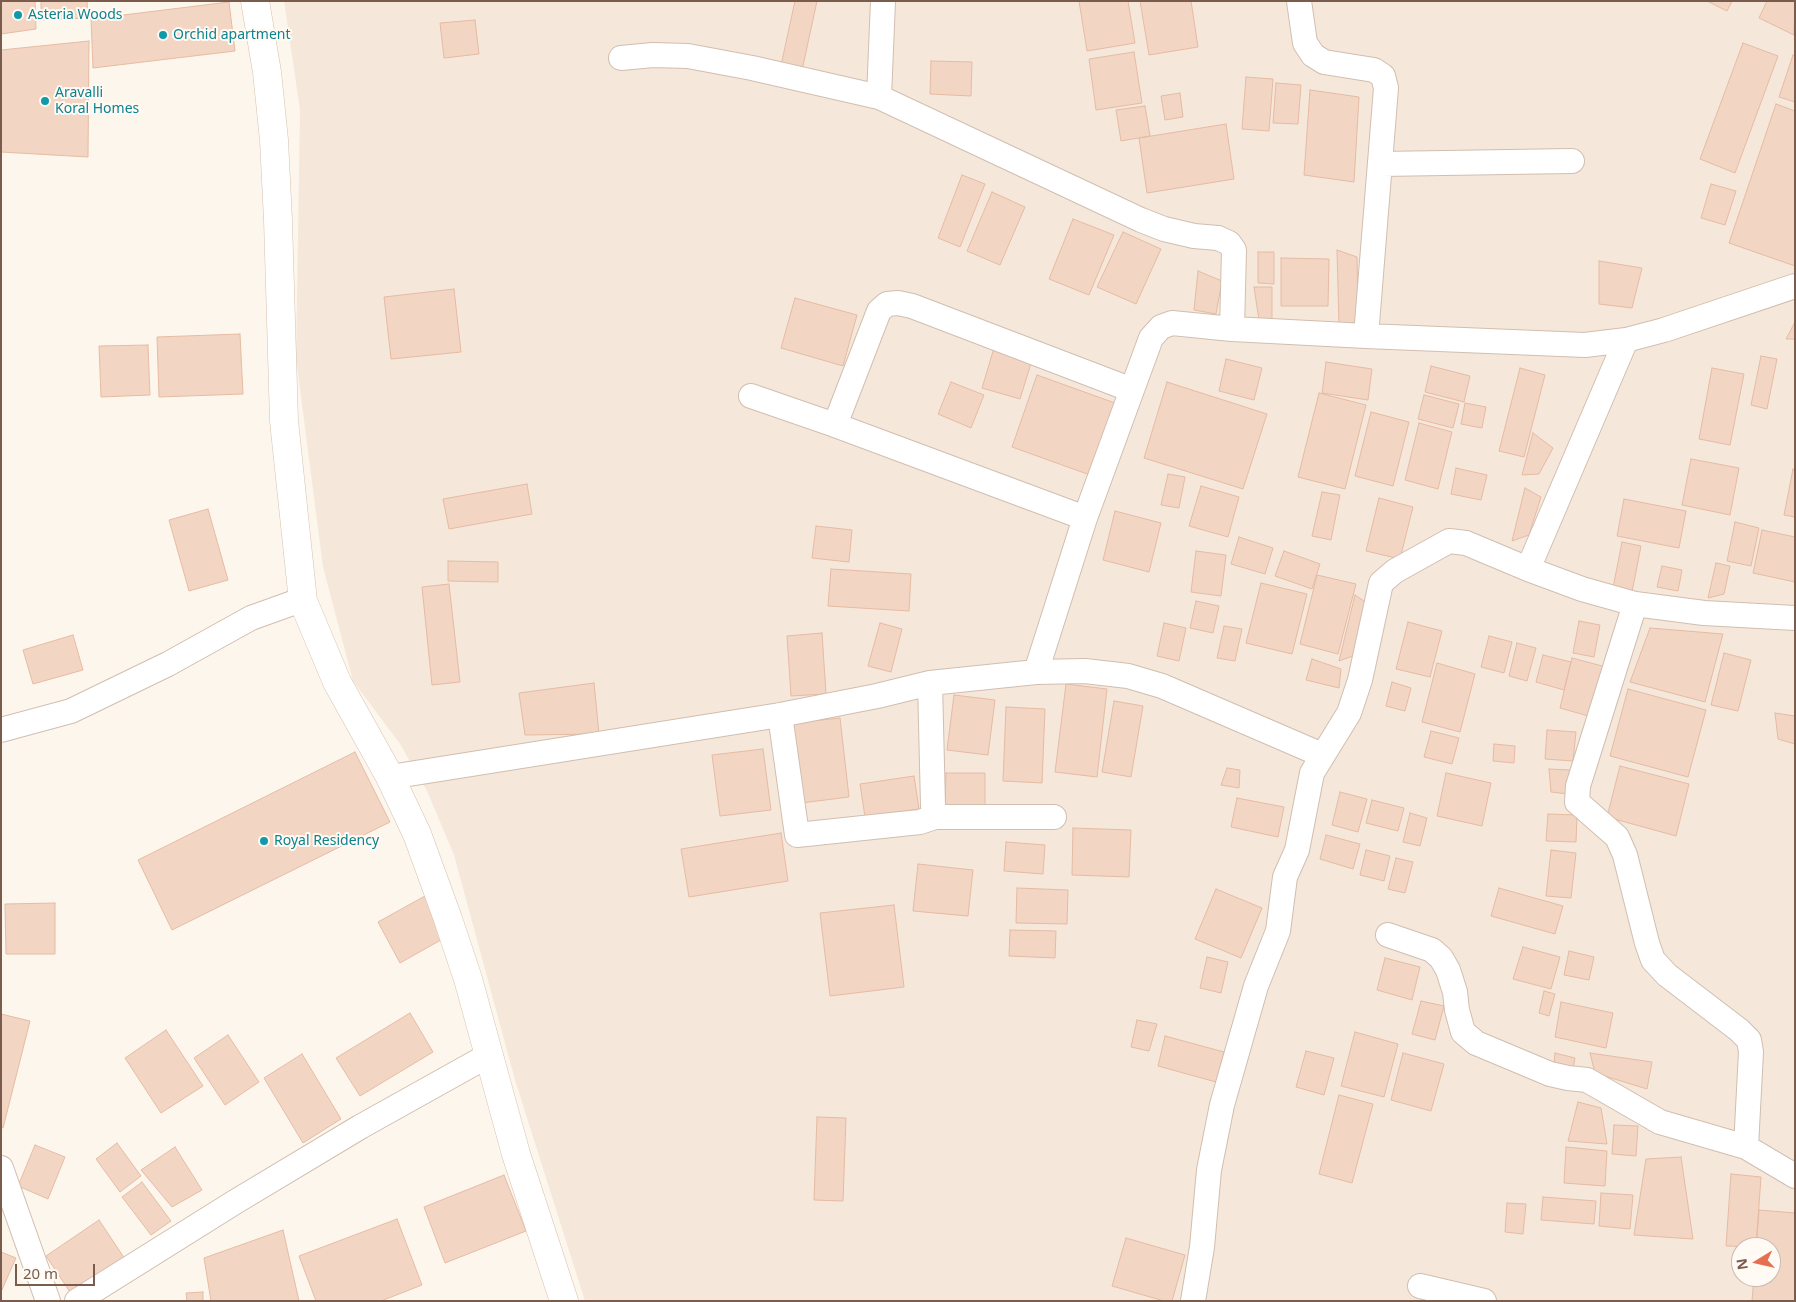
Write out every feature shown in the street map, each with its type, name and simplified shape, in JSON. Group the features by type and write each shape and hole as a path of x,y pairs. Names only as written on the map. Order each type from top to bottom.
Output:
{"street":[{"path":"255,1 267,72 274,140 284,421 303,601 337,682 390,777 417,834 468,979 516,1154 564,1301"},
{"path":"879,97 883,1"},
{"path":"1299,1 1305,43 1313,55 1324,62 1374,70 1382,76 1386,88 1366,336"},
{"path":"621,58 653,55 688,56 752,68 879,97 1141,220 1164,229 1194,236 1218,238 1229,243 1234,250 1232,329"},
{"path":"1381,164 1572,161"},
{"path":"1036,672 1085,518 1151,338 1160,327 1172,323 1232,329 1366,336 1585,344 1626,340 1664,330 1795,286"},
{"path":"835,425 879,311 887,304 898,303 912,306 1132,390"},
{"path":"1528,569 1626,340"},
{"path":"751,396 835,425 1085,518"},
{"path":"1193,1301 1202,1247 1209,1170 1222,1105 1256,986 1278,931 1285,877 1297,850 1312,773 1349,713 1360,680 1381,583 1387,577 1424,554 1449,541 1466,543 1582,589 1635,604 1704,614 1795,618"},
{"path":"1,730 72,711 168,664 252,618 301,600 303,601"},
{"path":"1635,604 1578,786 1577,802 1617,837 1625,855 1653,960 1666,975 1739,1030 1749,1040 1751,1052 1746,1146"},
{"path":"390,777 780,715 877,696 930,683 1036,672 1085,671 1128,676 1162,686 1322,755"},
{"path":"930,683 933,806"},
{"path":"780,715 797,835 920,822 935,817 1054,817"},
{"path":"1388,935 1432,950 1441,958 1448,970 1455,992 1457,1010 1463,1032 1476,1043 1550,1074 1587,1080 1660,1122 1746,1146 1795,1176"},
{"path":"77,1301 235,1202 360,1127 489,1055"},
{"path":"1,1168 48,1301"},
{"path":"1420,1286 1484,1301"}],"shaded area":[{"path":"284,1 1795,1 1795,1301 585,1301 515,1080 454,855 427,791 400,744 353,681 323,567 296,358 300,110"}],"building":[{"name":"Asteria Woods","path":"1,1 35,1 36,29 1,34"},
{"path":"41,1 87,1 88,18 41,20"},
{"path":"795,1 817,1 801,75 780,70"},
{"path":"1079,1 1128,1 1135,43 1087,51"},
{"path":"1140,1 1191,1 1198,47 1149,55"},
{"path":"1707,1 1732,1 1727,11"},
{"path":"1767,1 1795,1 1794,35 1759,18"},
{"name":"Orchid apartment","path":"229,2 235,51 93,68 91,19"},
{"path":"475,20 479,54 444,58 440,23"},
{"name":"Aravalli Koral Homes","path":"89,41 88,157 1,152 1,50"},
{"path":"1743,43 1778,56 1735,173 1700,159"},
{"path":"1134,52 1142,103 1096,110 1089,59"},
{"path":"1793,55 1795,55 1795,102 1779,97"},
{"path":"931,61 972,62 971,96 930,94"},
{"path":"1246,77 1273,79 1269,131 1242,129"},
{"path":"1276,83 1301,85 1298,124 1273,123"},
{"path":"1310,90 1359,97 1354,182 1304,175"},
{"path":"1180,93 1183,117 1165,120 1161,96"},
{"path":"1776,104 1795,111 1795,266 1729,243"},
{"path":"1145,106 1150,136 1121,141 1116,110"},
{"path":"1226,124 1234,179 1147,193 1139,138"},
{"path":"962,175 985,184 960,247 938,238"},
{"path":"1711,184 1736,191 1725,225 1701,218"},
{"path":"992,192 1025,207 1000,265 967,251"},
{"path":"1073,219 1114,235 1089,295 1049,279"},
{"path":"1123,232 1161,249 1136,304 1097,287"},
{"path":"1337,250 1357,257 1358,322 1339,325"},
{"path":"1258,252 1274,252 1274,284 1258,283"},
{"path":"1281,258 1329,259 1328,306 1281,306"},
{"path":"1599,261 1642,268 1632,308 1599,304"},
{"path":"1198,271 1222,281 1216,314 1194,310"},
{"path":"1254,287 1272,287 1272,323 1260,327"},
{"path":"454,289 461,352 391,359 384,297"},
{"path":"795,298 857,315 843,366 781,348"},
{"path":"1795,322 1795,339 1786,339"},
{"path":"240,334 243,394 159,397 157,337"},
{"path":"148,345 150,395 101,397 99,346"},
{"path":"994,348 1032,360 1020,399 982,388"},
{"path":"1761,356 1777,359 1767,409 1751,405"},
{"path":"1226,359 1262,368 1254,400 1219,391"},
{"path":"1326,362 1372,369 1368,400 1322,393"},
{"path":"1431,366 1470,376 1464,402 1425,392"},
{"path":"1520,368 1545,375 1524,457 1499,451"},
{"path":"1712,368 1744,374 1730,445 1699,439"},
{"path":"1037,375 1115,403 1090,475 1012,447"},
{"path":"951,382 984,395 971,428 938,414"},
{"path":"1167,382 1267,414 1243,489 1144,458"},
{"path":"1319,393 1366,405 1345,489 1298,477"},
{"path":"1424,395 1459,404 1453,428 1418,419"},
{"path":"1465,403 1486,407 1482,428 1461,424"},
{"path":"1371,412 1409,422 1393,486 1355,476"},
{"path":"1419,423 1452,432 1438,489 1405,480"},
{"path":"1533,433 1553,448 1539,474 1522,475"},
{"path":"1691,459 1739,468 1730,515 1682,505"},
{"path":"1456,468 1487,475 1481,500 1451,494"},
{"path":"1793,469 1795,470 1795,517 1784,515"},
{"path":"1168,474 1185,477 1179,508 1161,505"},
{"path":"527,484 532,514 449,529 443,499"},
{"path":"1201,486 1239,497 1228,537 1189,526"},
{"path":"1525,488 1541,497 1529,535 1512,541"},
{"path":"1322,492 1340,495 1331,540 1312,536"},
{"path":"1379,498 1413,507 1400,559 1366,551"},
{"path":"1624,499 1686,511 1679,548 1617,536"},
{"path":"208,509 228,580 189,591 169,520"},
{"path":"1115,511 1161,523 1149,572 1103,560"},
{"path":"1735,522 1759,528 1751,566 1727,561"},
{"path":"816,526 852,530 849,562 812,558"},
{"path":"1762,530 1795,537 1795,582 1753,573"},
{"path":"1239,537 1273,548 1265,574 1231,564"},
{"path":"1622,542 1641,546 1632,592 1613,588"},
{"path":"1196,551 1226,555 1221,596 1191,592"},
{"path":"1284,551 1320,564 1312,589 1275,576"},
{"path":"448,561 498,562 498,582 448,581"},
{"path":"1716,563 1730,566 1724,594 1708,598"},
{"path":"1662,566 1682,570 1678,591 1657,587"},
{"path":"831,569 911,574 909,611 828,606"},
{"path":"1317,575 1356,584 1338,654 1300,644"},
{"path":"1261,583 1307,594 1292,654 1246,643"},
{"path":"449,584 460,682 432,685 422,587"},
{"path":"1355,595 1367,603 1356,655 1339,661"},
{"path":"1196,601 1219,606 1213,633 1190,628"},
{"path":"1579,621 1600,625 1594,657 1573,653"},
{"path":"1408,622 1442,631 1430,677 1396,669"},
{"path":"880,623 902,629 891,672 868,666"},
{"path":"1164,623 1186,628 1179,661 1157,656"},
{"path":"1224,626 1242,629 1235,661 1217,658"},
{"path":"1650,628 1723,634 1705,702 1630,682"},
{"path":"822,633 826,694 791,696 787,636"},
{"path":"73,635 83,670 33,684 23,650"},
{"path":"1489,636 1512,642 1504,673 1481,667"},
{"path":"1517,643 1536,648 1527,681 1509,676"},
{"path":"1724,653 1751,660 1738,711 1711,705"},
{"path":"1543,655 1571,662 1564,690 1536,682"},
{"path":"1572,658 1606,667 1592,717 1560,708"},
{"path":"1312,659 1341,669 1339,688 1306,680"},
{"path":"1437,663 1475,674 1460,732 1422,722"},
{"path":"1392,682 1411,688 1405,711 1386,706"},
{"path":"594,683 599,734 525,735 519,693"},
{"path":"1066,684 1107,689 1097,777 1055,772"},
{"path":"1628,689 1706,710 1688,777 1610,756"},
{"path":"954,695 995,700 988,755 947,750"},
{"path":"1114,701 1143,706 1131,777 1102,772"},
{"path":"1006,707 1045,709 1042,783 1003,781"},
{"path":"1775,713 1795,716 1795,744 1778,739"},
{"path":"840,718 849,797 801,803 793,723"},
{"path":"1547,730 1576,732 1573,761 1545,759"},
{"path":"1431,731 1459,738 1452,764 1424,757"},
{"path":"1494,744 1515,746 1514,763 1493,761"},
{"path":"763,749 771,810 720,816 712,755"},
{"name":"Royal Residency","path":"355,752 390,822 172,930 138,860"},
{"path":"1620,766 1689,784 1676,836 1607,817"},
{"path":"1227,768 1240,770 1239,788 1221,785"},
{"path":"1549,769 1571,770 1568,794 1551,792"},
{"path":"946,773 985,773 985,805 945,805"},
{"path":"1446,773 1491,783 1482,826 1437,816"},
{"path":"914,776 919,809 865,817 860,784"},
{"path":"1340,792 1367,799 1358,832 1332,825"},
{"path":"1237,798 1284,807 1278,837 1231,827"},
{"path":"1372,800 1404,808 1398,831 1366,823"},
{"path":"1410,813 1427,818 1420,846 1403,842"},
{"path":"1548,814 1577,815 1576,842 1546,841"},
{"path":"1073,828 1131,830 1129,877 1072,875"},
{"path":"781,833 788,881 689,897 681,849"},
{"path":"1326,835 1360,844 1353,869 1320,859"},
{"path":"1006,842 1045,845 1043,874 1004,871"},
{"path":"1366,850 1390,856 1384,881 1360,875"},
{"path":"1551,850 1576,853 1571,898 1546,896"},
{"path":"1396,858 1413,862 1405,893 1388,889"},
{"path":"918,864 973,870 968,916 913,911"},
{"path":"1017,888 1068,890 1067,924 1016,923"},
{"path":"1499,888 1563,906 1555,934 1491,916"},
{"path":"1216,889 1262,908 1241,958 1195,939"},
{"path":"425,896 448,936 400,963 378,922"},
{"path":"55,903 55,954 6,954 5,904"},
{"path":"894,905 904,987 830,996 820,913"},
{"path":"1010,930 1056,931 1055,958 1009,956"},
{"path":"1523,947 1560,957 1551,989 1513,979"},
{"path":"1569,951 1594,957 1589,980 1564,975"},
{"path":"1207,957 1228,962 1221,993 1200,988"},
{"path":"1385,958 1420,967 1412,1000 1377,990"},
{"path":"1544,991 1555,994 1549,1016 1539,1013"},
{"path":"1421,1001 1444,1006 1435,1040 1412,1034"},
{"path":"1561,1002 1613,1013 1606,1048 1555,1037"},
{"path":"410,1013 433,1052 360,1096 336,1058"},
{"path":"1,1014 30,1021 3,1128 1,1127"},
{"path":"1137,1020 1157,1024 1149,1051 1131,1047"},
{"path":"166,1030 203,1086 161,1113 125,1058"},
{"path":"1355,1032 1398,1044 1384,1097 1341,1086"},
{"path":"228,1035 259,1082 225,1105 194,1058"},
{"path":"1165,1036 1224,1052 1216,1082 1158,1066"},
{"path":"1306,1051 1334,1058 1324,1095 1296,1087"},
{"path":"1403,1053 1444,1064 1431,1111 1391,1100"},
{"path":"1555,1053 1575,1058 1573,1069 1554,1065"},
{"path":"1590,1053 1652,1062 1647,1089 1595,1073"},
{"path":"302,1054 341,1119 303,1143 264,1078"},
{"path":"1339,1095 1373,1104 1352,1183 1319,1174"},
{"path":"1578,1102 1601,1108 1607,1144 1568,1141"},
{"path":"817,1117 846,1118 843,1201 814,1200"},
{"path":"1614,1125 1638,1126 1636,1156 1612,1154"},
{"path":"117,1143 141,1176 120,1192 96,1159"},
{"path":"35,1145 65,1157 48,1199 18,1186"},
{"path":"175,1147 202,1190 172,1207 141,1170"},
{"path":"1566,1147 1607,1151 1605,1186 1564,1183"},
{"path":"1681,1157 1693,1239 1634,1235 1646,1159"},
{"path":"1731,1174 1761,1177 1757,1237 1731,1237 1731,1246 1726,1246"},
{"path":"504,1175 526,1231 445,1263 424,1207"},
{"path":"142,1182 171,1221 151,1235 122,1197"},
{"path":"1601,1193 1633,1195 1630,1229 1599,1226"},
{"path":"1543,1197 1596,1201 1594,1224 1541,1220"},
{"path":"1507,1203 1526,1204 1523,1234 1505,1232"},
{"path":"1759,1210 1795,1213 1795,1301 1752,1301 1753,1287 1781,1287 1781,1237 1757,1237"},
{"path":"397,1219 422,1285 381,1301 316,1301 299,1256"},
{"path":"99,1220 127,1262 74,1298 46,1256"},
{"path":"283,1230 299,1301 211,1301 204,1258"},
{"path":"1126,1238 1185,1255 1172,1301 1164,1301 1112,1286"},
{"path":"1,1252 16,1258 1,1292"},
{"path":"203,1292 203,1301 187,1301 186,1293"}],"place":[{"name":"Asteria Woods","path":"18,15"},
{"name":"Orchid apartment","path":"163,35"},
{"name":"Aravalli Koral Homes","path":"45,101"},
{"name":"Royal Residency","path":"264,841"}]}
